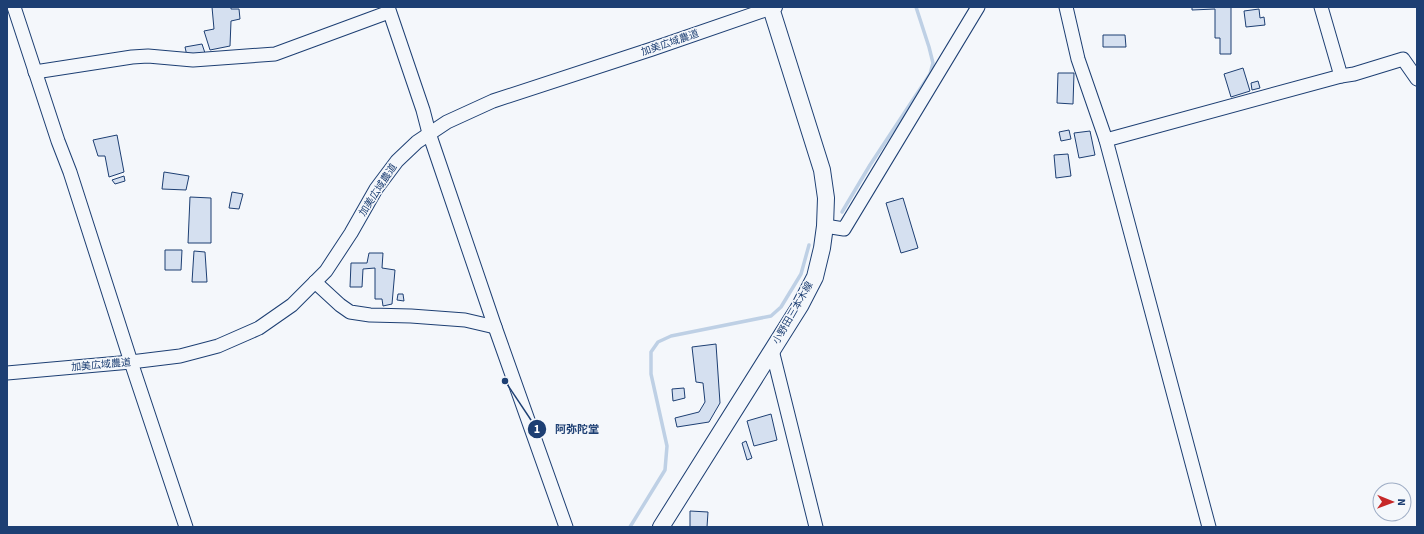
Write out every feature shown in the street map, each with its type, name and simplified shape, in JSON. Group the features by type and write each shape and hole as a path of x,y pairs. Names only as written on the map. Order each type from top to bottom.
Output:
{"main road":[{"name":"小野田三本木線","path":"661,527 800,306 814,277 822,248 825,226 826,198 822,170 772,7"}],"street":[{"path":"14,7 186,527"},
{"name":"加美広域農道","path":"7,373 180,356 218,346 259,328 292,305 326,271 351,233 376,189 397,161 429,133 447,122 493,101 652,49 772,7"},
{"path":"825,226 844,228 978,7"},
{"path":"1066,7 1078,59 1106,140 1209,527"},
{"path":"1321,7 1341,76"},
{"path":"35,72 132,57 148,56 193,60 275,54 389,9 423,110 429,133 495,327 566,527"},
{"path":"1106,140 1341,76 1354,74 1403,59 1417,79"},
{"path":"315,282 350,312 370,315 466,320 495,327"},
{"path":"772,350 816,527"}],"building":[{"path":"212,7 231,7 231,9 239,9 240,19 231,21 230,46 210,50 204,31 214,29"},
{"path":"1192,7 1231,7 1231,54 1220,54 1220,38 1215,38 1215,9 1192,10"},
{"path":"1259,9 1260,18 1264,17 1265,25 1246,27 1244,11"},
{"path":"1103,35 1125,35 1126,47 1103,47"},
{"path":"202,44 205,53 187,56 185,47"},
{"path":"1243,68 1250,91 1231,97 1224,74"},
{"path":"1058,73 1074,73 1073,104 1057,103"},
{"path":"1258,81 1260,88 1252,90 1251,83"},
{"path":"1069,130 1071,139 1061,141 1059,132"},
{"path":"1090,131 1095,155 1079,158 1074,133"},
{"path":"117,135 124,172 109,177 105,156 98,156 93,140"},
{"path":"1068,154 1071,176 1056,178 1054,155"},
{"path":"164,172 189,176 186,190 162,189"},
{"path":"124,176 125,181 115,184 112,180"},
{"path":"232,192 243,194 239,209 229,208"},
{"path":"190,197 211,198 211,243 188,243"},
{"path":"903,198 918,248 901,253 886,203"},
{"path":"165,250 182,250 181,270 165,270"},
{"path":"194,251 205,252 207,282 192,282"},
{"path":"369,253 383,253 382,268 395,270 392,304 383,306 382,299 375,299 375,268 363,269 362,287 350,287 351,263 367,263"},
{"path":"398,294 403,294 404,301 397,300"},
{"path":"716,344 720,403 709,422 677,427 675,418 699,412 705,402 703,383 696,382 692,347"},
{"path":"684,388 685,398 673,401 672,389"},
{"path":"771,414 777,440 754,446 747,421"},
{"path":"746,441 752,458 747,460 742,443"},
{"path":"690,511 708,512 707,527 690,527"}],"waterway":[{"path":"842,212 870,165 930,74 933,63 916,7"},
{"path":"630,527 665,470 667,446 651,374 651,352 658,342 671,336 771,316 781,307 801,274 809,245"}],"place":[{"name":"阿弥陀堂","path":"505,381"}]}
